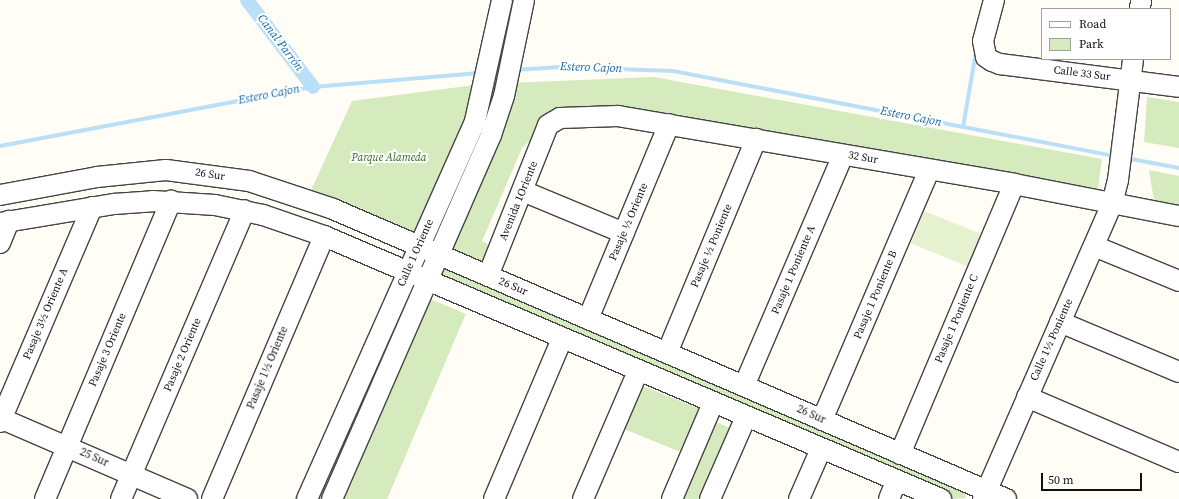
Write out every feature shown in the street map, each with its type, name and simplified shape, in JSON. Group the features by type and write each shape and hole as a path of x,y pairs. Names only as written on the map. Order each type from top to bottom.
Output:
{"street":[{"name":"Calle 1 Oriente","path":"307,499 475,121 502,0"},
{"name":"Calle 1 Oriente","path":"332,499 491,135 504,96 524,0"},
{"name":"Calle 33 Sur","path":"994,0 984,41 986,57 1000,64 1179,87"},
{"name":"Calle 1½ Poniente","path":"985,495 1112,204 1118,180 1133,60"},
{"name":"32 Sur","path":"548,125 560,118 603,115 669,124 1014,184 1179,216"},
{"name":"Pasaje ½ Oriente","path":"588,319 669,124"},
{"name":"Avenida 1Oriente","path":"488,276 548,125"},
{"name":"Pasaje ½ Poniente","path":"667,353 756,139"},
{"name":"Pasaje 1 Poniente A","path":"744,386 843,155"},
{"name":"26 Sur","path":"0,195 96,177 166,170 185,171 263,186 333,209 900,454 985,495 1006,499"},
{"name":"Pasaje 1 Poniente B","path":"822,420 929,170"},
{"name":"Pasaje 1 Poniente C","path":"900,454 1014,184"},
{"path":"523,191 624,233"},
{"path":"0,243 5,222 92,207 135,202 172,201 245,210 324,236 821,449 892,490 941,499"},
{"name":"Pasaje 3 Oriente","path":"45,499 172,201"},
{"name":"Pasaje 3½ Oriente A","path":"0,420 92,207"},
{"name":"Pasaje 2 Oriente","path":"122,499 245,210"},
{"name":"Pasaje 1½ Oriente","path":"212,499 324,236"},
{"path":"1094,246 1179,281"},
{"path":"1060,322 1179,372"},
{"path":"494,499 562,339"},
{"path":"584,499 638,371"},
{"path":"1027,398 1179,462"},
{"path":"672,499 713,403"},
{"path":"710,499 746,417"},
{"name":"25 Sur","path":"0,420 67,447 187,499"},
{"path":"799,499 821,449"}],"green space":[{"name":"Parque Alameda","path":"654,77 1102,159 1098,189 610,110 537,134 522,148 482,241 489,245 484,265 449,254 505,119 475,121 412,247 306,201 352,101 482,84"},
{"path":"1147,97 1179,102 1179,148 1144,142"},
{"path":"1149,170 1179,176 1179,206 1154,201"},
{"path":"924,211 982,235 969,267 911,243"},
{"path":"444,270 449,270 965,491 966,498 951,499 443,282 441,275"},
{"path":"428,298 466,314 387,499 343,499"},
{"path":"638,384 702,410 684,453 620,428"},
{"path":"709,419 735,430 706,499 675,499"}],"waterway":[{"name":"Canal Parrón","path":"247,0 313,87"},
{"path":"963,127 976,52"},
{"name":"Estero Cajon","path":"514,70 561,67 673,71 1115,156"},
{"name":"Estero Cajon","path":"0,146 313,87 479,73"},
{"name":"Estero Cajon","path":"1126,158 1179,168"}]}
